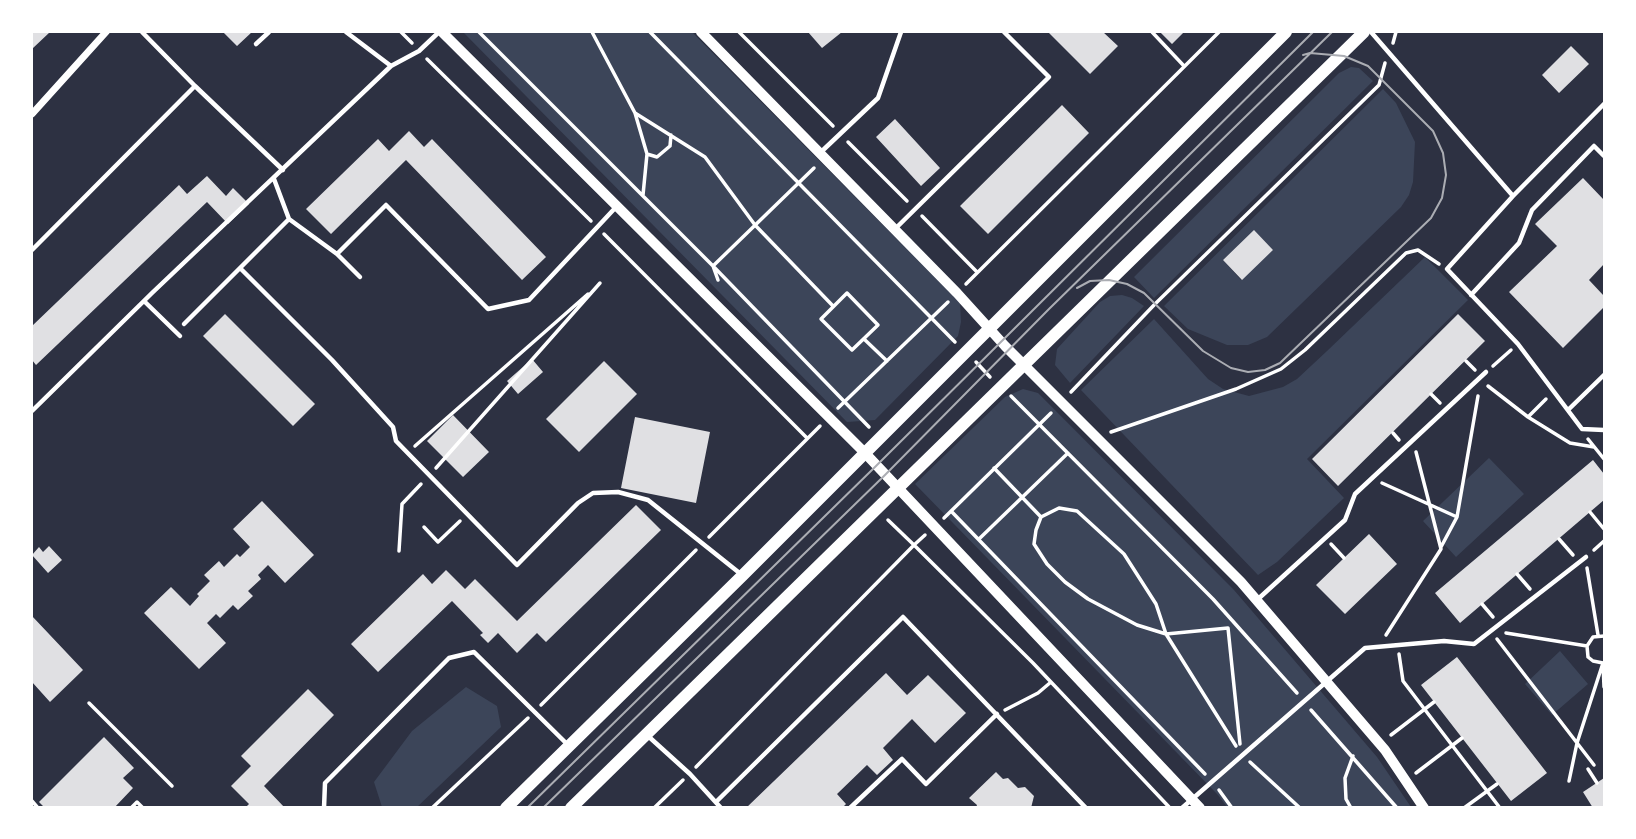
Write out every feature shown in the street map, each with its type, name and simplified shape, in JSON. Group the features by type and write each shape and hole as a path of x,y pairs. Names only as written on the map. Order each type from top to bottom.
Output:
{"main road":[{"path":"506,807 743,576 1286,32"},
{"path":"571,807 1364,32"}],"street":[{"path":"32,114 106,32"},
{"path":"440,32 865,453 1200,807"},
{"path":"702,32 820,157 895,229 1256,600 1380,744 1424,807"}],"lane":[{"path":"142,32 284,170"},
{"path":"256,44 269,32"},
{"path":"346,32 391,66"},
{"path":"32,411 144,300 391,66 419,51 440,32"},
{"path":"820,157 878,98 901,32"},
{"path":"895,229 1049,77 1004,32"},
{"path":"1371,32 1513,196"},
{"path":"32,250 195,86"},
{"path":"1605,104 1513,196 1447,269 1518,344 1581,429 1605,430"},
{"path":"1471,295 1519,243 1532,210 1594,146 1605,156"},
{"path":"274,178 289,219 337,254 360,277"},
{"path":"337,254 386,205 488,309 529,300 617,205"},
{"path":"184,324 289,219"},
{"path":"240,268 393,427 396,441 407,453 517,565 578,503 593,494 618,492 648,500 743,576"},
{"path":"144,300 180,336"},
{"path":"1256,600 1345,520 1355,494 1486,372"},
{"path":"1568,410 1605,375"},
{"path":"1182,807 1365,648 1444,641 1474,643 1586,556"},
{"path":"716,802 903,617 1086,807"},
{"path":"324,807 325,783 449,658 474,652 569,746"},
{"path":"850,807 902,759 926,784 997,715"},
{"path":"645,733 721,807"}],"path":[{"path":"479,32 643,195 870,428"},
{"path":"592,32 635,113 647,154 643,195"},
{"path":"650,32 965,352 1040,423 1234,622 1397,807"},
{"path":"741,32 977,272"},
{"path":"1152,32 1185,66"},
{"path":"957,293 1219,32"},
{"path":"935,526 1062,402 1155,304 1379,85 1396,32"},
{"path":"635,113 705,157 755,225 833,306"},
{"path":"647,154 657,157 670,146 671,135"},
{"path":"713,266 799,183 820,157"},
{"path":"1111,432 1236,389 1281,369 1305,350 1406,253 1418,250 1447,269"},
{"path":"713,266 718,280"},
{"path":"399,551 402,504 600,284 407,453"},
{"path":"847,293 878,325 852,350 821,319 833,306 847,293"},
{"path":"864,339 887,361"},
{"path":"1486,372 1518,344"},
{"path":"1478,379 1528,417 1570,443 1594,447"},
{"path":"1528,417 1553,393"},
{"path":"1378,647 1441,549 1457,517 1477,400"},
{"path":"1581,429 1605,459"},
{"path":"1412,440 1441,549"},
{"path":"979,539 1069,453"},
{"path":"994,468 1041,517"},
{"path":"1372,478 1457,517"},
{"path":"1234,622 1228,628 1166,634 1112,614 1065,582 1047,564 1034,544 1041,517 1059,508 1077,511 1124,554 1156,604 1166,634 1241,754 1300,807"},
{"path":"878,509 1051,682 1170,807"},
{"path":"951,511 1211,781 1232,807"},
{"path":"1590,512 1605,529"},
{"path":"424,527 439,542 457,525"},
{"path":"1325,538 1344,558"},
{"path":"1559,539 1579,562"},
{"path":"654,807 690,774 914,545"},
{"path":"1586,556 1598,635"},
{"path":"1517,574 1536,596"},
{"path":"1228,628 1241,754"},
{"path":"1491,631 1587,646"},
{"path":"1491,631 1594,765"},
{"path":"1604,662 1593,661 1588,657 1587,646 1589,641 1598,635 1605,636"},
{"path":"1398,645 1403,681 1500,807"},
{"path":"1569,781 1577,743 1604,662"},
{"path":"1604,662 1605,687"},
{"path":"997,715 1038,693 1051,682"},
{"path":"1380,744 1434,702"},
{"path":"89,703 172,786"},
{"path":"1406,781 1462,738"},
{"path":"1351,807 1346,799 1345,778 1353,756"},
{"path":"1588,769 1597,783"},
{"path":"1464,807 1497,784"},
{"path":"32,801 38,807"},
{"path":"131,807 137,802 143,807"}],"shaded area":[{"path":"463,32 692,32 960,303 961,322 958,336 875,420 847,422"},
{"path":"1351,67 1359,68 1373,81 1154,298 1134,277 1339,73"},
{"path":"1383,89 1396,103 1415,142 1413,182 1401,207 1267,337 1248,345 1227,345 1188,329 1164,306","holes":["1254,231 1273,250 1241,280 1223,260"]},
{"path":"1425,257 1468,300 1307,459 1344,498 1277,562 1258,575 1081,390 1154,319 1208,379 1223,389 1249,396 1283,387 1297,379"},
{"path":"1122,295 1144,306 1070,383 1055,365 1057,349 1100,302 1110,296"},
{"path":"1023,389 1038,393 1234,590 1377,757 1411,807 1227,807 915,484 1005,397"},
{"path":"1489,458 1524,494 1456,557 1423,521"},
{"path":"1560,651 1588,684 1552,715 1525,684"},
{"path":"466,687 497,706 501,727 417,807 382,807 374,782 412,731"}],"building":[{"path":"32,32 50,32 32,49"},
{"path":"223,32 252,32 237,46"},
{"path":"808,32 842,32 822,48"},
{"path":"1048,32 1103,32 1118,46 1090,74"},
{"path":"1160,32 1184,32 1172,44"},
{"path":"1571,46 1589,64 1559,93 1542,75"},
{"path":"1062,105 1089,133 988,234 960,206"},
{"path":"895,119 940,168 921,186 876,137"},
{"path":"409,131 424,147 432,139 546,257 522,280 406,160 331,234 306,209 378,139 389,151"},
{"path":"207,176 226,196 233,188 249,204 228,224 207,202 36,365 32,360 32,326 179,185 187,194"},
{"path":"1583,178 1604,200 1604,264 1589,280 1604,296 1604,307 1563,348 1509,292 1557,246 1535,224"},
{"path":"1254,230 1273,250 1242,280 1223,260"},
{"path":"225,314 315,404 293,426 203,336"},
{"path":"1458,314 1485,341 1338,486 1312,459"},
{"path":"532,359 543,372 518,394 507,381"},
{"path":"604,361 637,394 579,452 546,419"},
{"path":"453,415 489,452 463,477 427,441"},
{"path":"635,417 710,432 696,503 621,488"},
{"path":"1593,460 1604,474 1604,500 1460,623 1435,593"},
{"path":"262,501 314,555 285,583 268,565 258,575 261,579 248,591 253,596 238,610 233,605 220,618 216,614 207,623 226,643 199,669 144,613 171,587 190,606 210,581 204,575 219,561 224,567 237,554 240,557 250,547 233,529"},
{"path":"636,505 661,530 546,642 537,633 517,653 498,633 488,643 480,635 483,633 452,601 378,672 351,644 423,574 432,584 446,570 465,589 475,579 517,621"},
{"path":"1369,534 1397,564 1345,614 1316,585"},
{"path":"49,546 62,560 48,573 32,555 39,547 43,552"},
{"path":"32,616 83,670 50,702 32,682"},
{"path":"1457,657 1547,773 1511,801 1421,685"},
{"path":"886,673 907,695 928,675 966,713 935,743 912,719 883,748 893,760 877,775 867,765 837,794 846,804 842,808 746,808"},
{"path":"308,689 334,715 264,786 285,808 245,808 249,804 231,786 251,766 241,756"},
{"path":"104,737 134,768 123,778 133,788 114,808 45,808 39,802"},
{"path":"996,772 1003,779 1008,778 1018,788 1025,787 1034,796 1031,808 976,808 977,805 969,798"},
{"path":"1604,778 1604,808 1593,808 1583,792"}],"tram line":[{"path":"527,808 1313,32"},
{"path":"543,808 885,475 1049,309 1332,32"},
{"path":"1077,288 1090,281 1109,280 1127,284 1144,293 1203,351 1231,368 1248,372 1265,370 1280,363 1431,218 1442,198 1446,175 1443,153 1433,131 1368,66 1344,56 1310,53 1303,55"}]}
